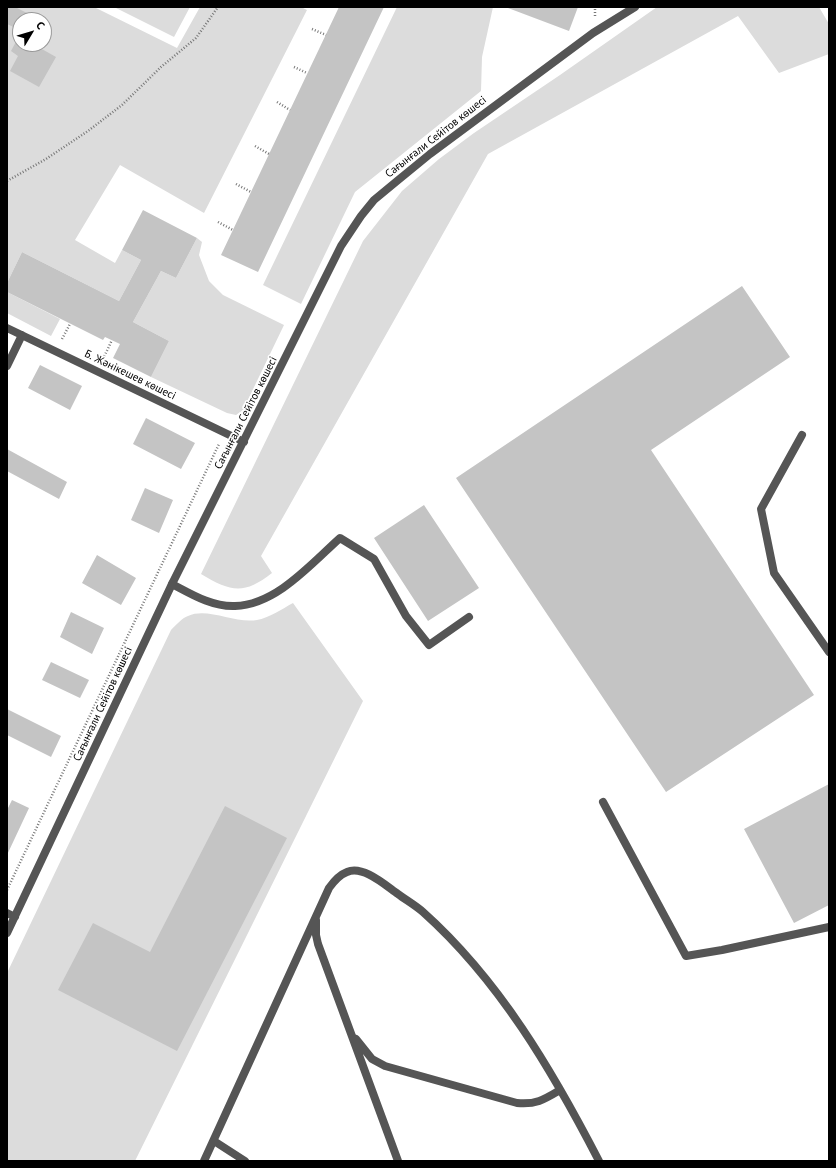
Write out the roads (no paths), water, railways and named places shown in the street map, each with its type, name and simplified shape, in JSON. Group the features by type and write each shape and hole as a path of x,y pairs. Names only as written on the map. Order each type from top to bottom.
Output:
{"street":[{"name":"Сағынғали Сейітов көшесі","path":"7,934 172,584 341,246 361,216 374,200 424,158 593,33 635,7"},
{"name":"Б. Жәнікешев көшесі","path":"7,328 244,442"},
{"path":"7,366 22,335"},
{"path":"802,435 760,509 774,573 829,652"},
{"path":"172,584 194,596 213,603 234,606 255,603 271,596 283,588 340,538 374,559 406,616 429,645 469,617"},
{"path":"603,802 686,956 722,950 829,927"},
{"path":"204,1161 329,888 338,877 348,871 358,871 371,875 422,911 464,954 504,1001 560,1090 599,1161"},
{"path":"7,913 15,917"},
{"path":"318,913 316,935 318,944 398,1161"},
{"path":"350,1031 372,1059 392,1068 517,1103 529,1104 544,1100 560,1090"},
{"path":"214,1141 245,1161"}]}
